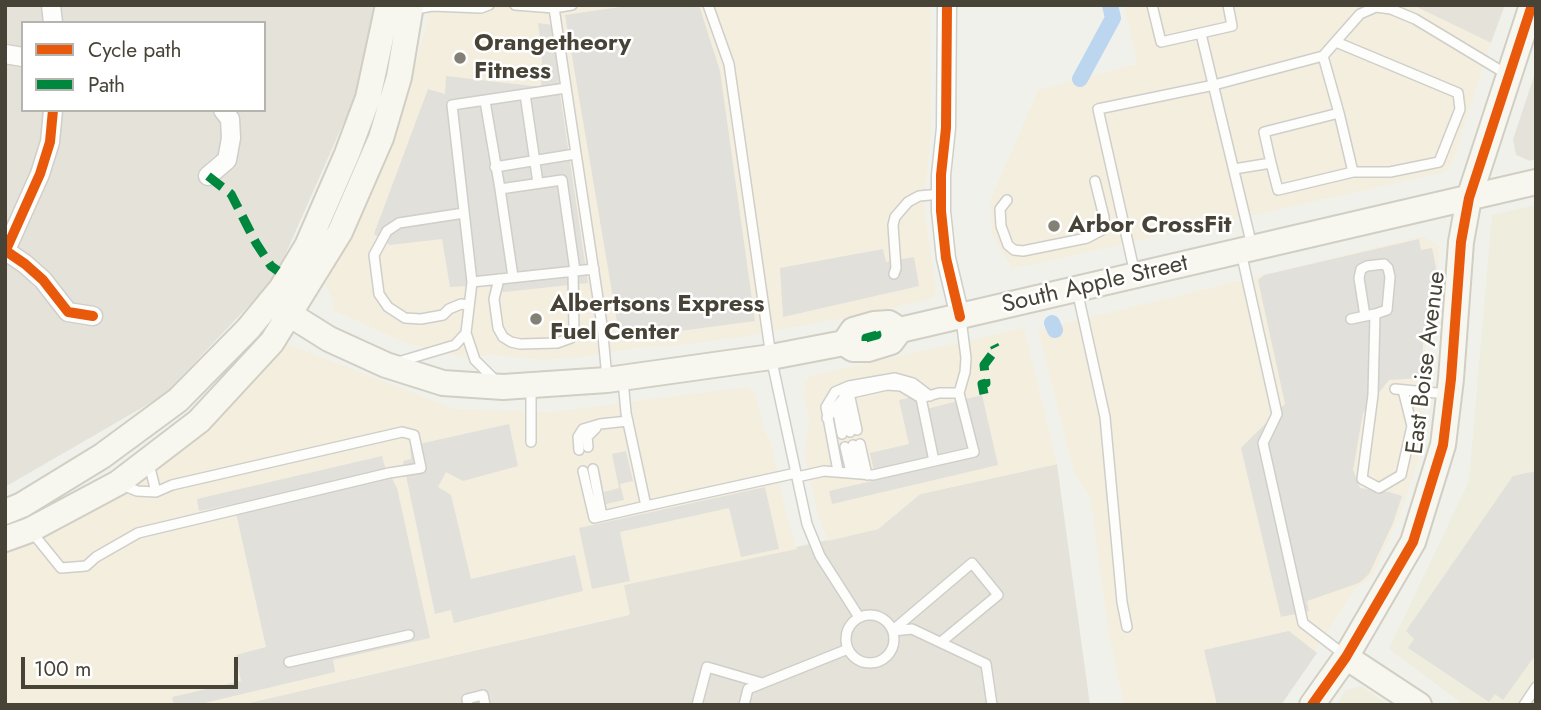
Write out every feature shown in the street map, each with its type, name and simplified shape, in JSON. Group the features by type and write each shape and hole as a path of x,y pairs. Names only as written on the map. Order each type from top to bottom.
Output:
{"main road":[{"name":"East Boise Avenue","path":"1312,705 1346,657 1413,542 1443,445 1461,242 1469,198 1532,5"},
{"path":"5,512 22,505 102,456 178,400 248,329 280,308 340,232 381,138 399,77 403,7"},
{"name":"South Apple Street","path":"280,308 328,339 386,365 443,383 502,387 615,379 771,357 844,343 853,349 868,349 891,342 900,330 1536,181"},
{"path":"5,538 30,530 118,483 200,421 272,342 280,308"},
{"path":"1346,657 1419,705"}],"street":[{"path":"947,5 946,128 941,194 946,258 960,317"},
{"path":"53,112 50,142 40,174 6,252 43,280 68,312 93,316"},
{"path":"208,176 226,160 231,138 230,119 225,112"}],"lane":[{"path":"403,7 481,8 489,5"},
{"path":"515,5 554,8 572,5"},
{"path":"708,5 729,64 771,357 807,524 820,556 859,617"},
{"path":"1152,5 1161,42 1232,26 1228,5"},
{"path":"554,8 602,325 628,421 646,506"},
{"path":"1136,275 1098,109 1214,85 1323,56 1360,14 1376,8 1391,9 1415,19 1509,76"},
{"path":"1201,34 1234,169 1277,414 1263,443 1303,623 1346,657"},
{"path":"1336,42 1458,93 1461,109 1439,162 1390,172 1353,172 1278,190 1264,132 1339,113"},
{"path":"1323,56 1353,172"},
{"path":"502,387 475,360 466,333 472,282 452,105 566,88"},
{"path":"525,94 538,183"},
{"path":"485,101 513,278"},
{"path":"495,167 575,154"},
{"path":"1234,169 1271,163"},
{"path":"499,279 494,299 498,328 503,337 520,344 557,343 572,338 574,271 562,180 500,189"},
{"path":"1007,200 1000,209 1001,226 1008,245 1014,250 1036,249 1087,238 1104,229 1104,217 1095,181"},
{"path":"894,274 895,217 908,202 919,196 941,194"},
{"path":"464,213 399,223 387,231 374,255 379,294 388,307 405,318 421,319 443,315 461,304 469,305"},
{"path":"1350,319 1370,315 1387,310 1390,277 1384,264 1367,266 1362,269 1359,278 1370,315 1373,395 1363,479 1379,488 1401,475 1412,426 1399,390 1449,395"},
{"path":"472,282 594,269"},
{"path":"1077,289 1105,417 1122,602 1127,627"},
{"path":"588,470 598,517 796,475 838,471 873,475 974,452 958,393 965,372 966,358 960,317"},
{"path":"386,365 455,345 466,333"},
{"path":"838,471 826,407 835,392 842,388 888,378 904,379 925,397 934,461"},
{"path":"827,418 846,396 895,384 925,397 958,393"},
{"path":"530,386 531,442"},
{"path":"846,396 850,432 838,413 846,396"},
{"path":"584,449 587,438 600,424 628,421"},
{"path":"30,530 61,568 86,566 96,557 138,533 389,473 421,468 414,435 402,432 173,485 156,492 137,491 118,483"},
{"path":"859,473 853,445 859,473"},
{"path":"148,460 156,492"},
{"path":"893,631 972,563 998,595 941,642"},
{"path":"876,615 883,618 893,631 893,647 883,660 859,660 848,649 846,634 859,617 876,615"},
{"path":"893,631 912,629 986,664 992,705"},
{"path":"289,662 409,635"},
{"path":"744,705 748,689 848,649"},
{"path":"697,705 707,667 762,683"},
{"path":"1524,705 1536,687"},
{"path":"468,705 467,699 483,695 485,705"}],"shaded area":[{"path":"5,5 373,5 373,56 275,278 164,395 5,487"},
{"path":"428,5 931,5 931,133 924,207 935,296 865,314 741,337 544,360 491,355 468,358 450,354 403,342 333,310 333,302 325,283 349,241 387,159 428,20"},
{"path":"634,5 699,5 720,71 755,321 620,339 565,15"},
{"path":"1124,5 1412,5 1491,43 1454,158 1446,172 1012,269 992,234 990,201 1038,90 1137,64"},
{"path":"1412,5 1505,5 1491,43"},
{"path":"538,23 553,25 560,94 588,283 504,292 485,285 450,287 442,239 390,245 374,234 428,89 445,94 446,76 541,87 542,53"},
{"path":"1536,70 1536,159 1530,161 1516,155 1513,139"},
{"path":"1536,205 1536,705 1464,705 1389,649 1469,481 1492,215"},
{"path":"1422,236 1439,246 1435,322 1427,338 1420,410 1426,413 1418,460 1399,517 1372,577 1355,589 1280,705 1124,705 1109,636 1090,497 1074,473 1038,330"},
{"path":"1419,239 1421,250 1432,248 1436,268 1432,320 1424,335 1420,378 1389,380 1363,413 1353,470 1360,488 1402,496 1393,523 1369,574 1359,583 1307,601 1309,611 1281,617 1241,448 1285,404 1258,280 1264,275"},
{"path":"883,249 886,262 914,257 919,286 783,317 780,268"},
{"path":"1024,328 1057,464 920,494 878,529 828,541 819,519 804,454 809,420 804,395 805,383 810,376"},
{"path":"285,343 455,409 552,412 744,387 752,390 764,429 771,442 797,549 624,585 630,614 240,705 5,705 5,550 80,515"},
{"path":"982,395 998,465 832,504 829,491 876,480 870,453 909,444 899,400 913,397 930,408"},
{"path":"509,424 518,466 463,481 446,472 438,487 451,495 471,579 575,555 583,591 454,623 451,610 435,614 403,461 411,459 410,446"},
{"path":"626,451 633,481 620,484 624,500 606,504 604,492 619,488 612,454"},
{"path":"382,456 397,488 430,638 333,660 335,672 196,705 174,705 172,697 241,681 236,655 266,647 234,504 199,511 197,499"},
{"path":"1057,464 1090,705 240,705 629,615 623,585 878,529 920,494"},
{"path":"1536,471 1536,654 1503,700 1495,694 1489,702 1408,648 1414,639 1406,631 1513,476"},
{"path":"765,487 779,549 741,557 729,508 620,532 630,581 592,589 579,528"},
{"path":"1289,631 1317,653 1281,705 1217,705 1204,650"},
{"path":"1362,686 1388,705 1336,705 1346,690"}],"waterway":[{"path":"1080,79 1113,18 1110,5"},
{"path":"1052,323 1055,330"}],"marked path":[{"path":"208,176 231,194 256,243 271,266 278,271"},
{"path":"866,341 866,338 877,335 876,332"},
{"path":"984,394 984,365 996,349 994,345"}],"cycle path":[{"path":"947,5 946,128 941,175 941,211 946,258 960,317"},
{"path":"1312,705 1346,657 1413,542 1443,445 1451,379 1461,242 1469,198 1532,5"},
{"path":"5,252 40,174 50,142 53,112"},
{"path":"6,251 43,280 68,312 93,316"}],"place":[{"name":"Orangetheory Fitness","path":"460,58"},
{"name":"Arbor CrossFit","path":"1054,226"},
{"name":"Albertsons Express Fuel Center","path":"536,319"}]}
